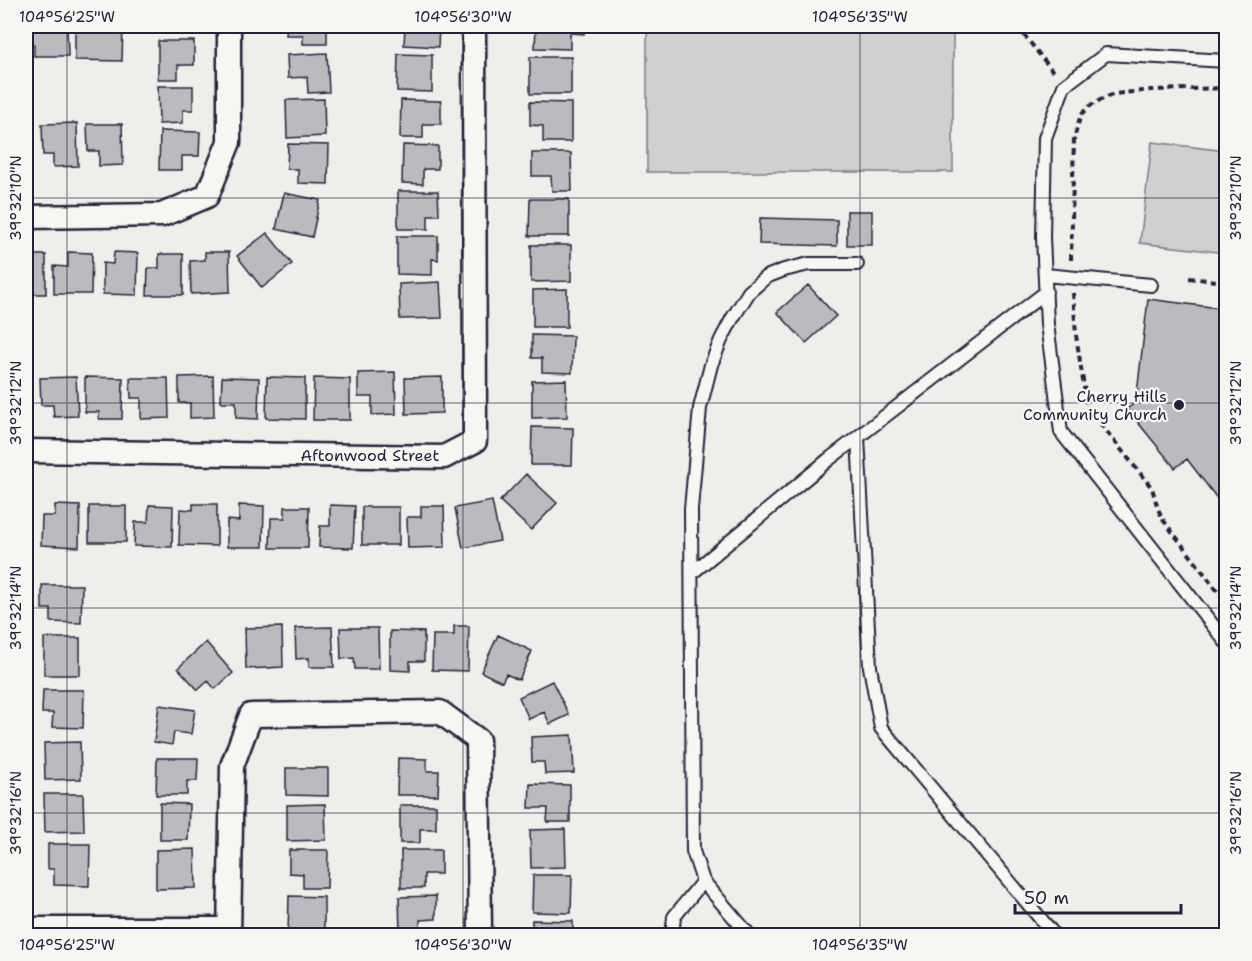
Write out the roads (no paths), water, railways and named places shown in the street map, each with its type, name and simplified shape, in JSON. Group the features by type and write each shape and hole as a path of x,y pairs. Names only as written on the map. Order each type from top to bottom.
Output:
{"street":[{"path":"26,217 162,215 207,196 229,142 229,26"},
{"name":"Aftonwood Street","path":"26,451 444,457 475,441 474,26"},
{"path":"26,929 229,932 232,766 251,715 440,712 478,741 480,936"}],"lane":[{"path":"1227,61 1106,54 1064,86 1045,138 1043,237 1047,324 1061,432 1227,642"},
{"path":"750,936 703,881 693,851 691,509 700,408 720,340 749,292 766,277 784,270 809,264 857,264"},
{"path":"1045,275 1151,285"},
{"path":"692,573 828,460 1046,292"},
{"path":"858,437 870,667 881,728 1055,936"},
{"path":"672,936 674,918 703,881"}],"place":[{"name":"Cherry Hills Community Church","path":"1179,405"}]}
